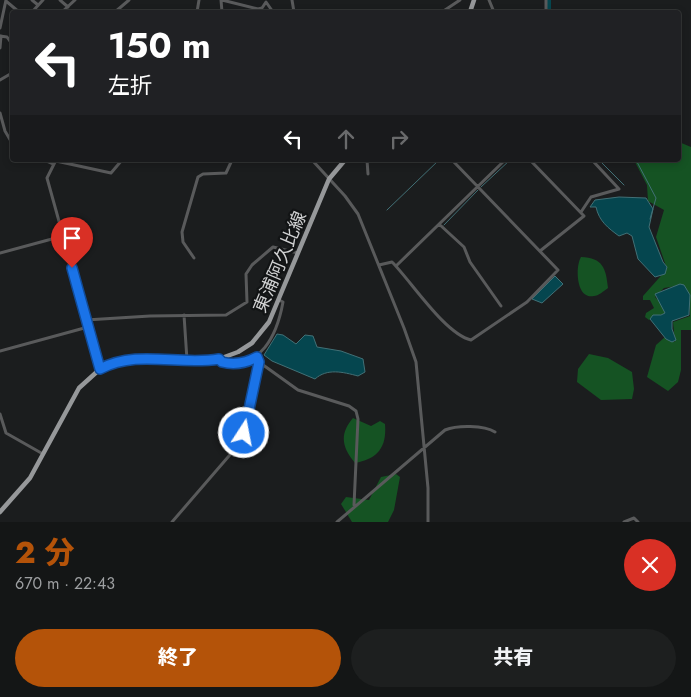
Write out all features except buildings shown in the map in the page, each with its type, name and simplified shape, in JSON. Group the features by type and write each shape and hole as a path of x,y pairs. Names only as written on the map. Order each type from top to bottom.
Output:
{"main road":[{"name":"東浦阿久比線","path":"0,512 23,488 79,388 100,369 130,359 219,359 238,352 252,343 270,322 329,179 344,162"}],"street":[{"path":"32,0 38,5"},
{"path":"34,10 42,0"},
{"path":"60,0 68,7"},
{"path":"64,10 75,0"},
{"path":"117,10 129,0"},
{"path":"222,0 258,9 262,8 266,2 272,10"},
{"path":"445,10 460,0"},
{"path":"0,28 6,1 17,10"},
{"path":"0,48 0,35 9,40"},
{"path":"0,114 5,131 10,140"},
{"path":"100,369 47,178 55,162 111,173 120,162"},
{"path":"194,258 183,242 182,232 198,177 203,174 226,173 231,162"},
{"path":"314,162 358,214 416,362 424,446 428,522"},
{"path":"367,162 368,174"},
{"path":"379,265 389,261 396,266 436,313 470,340 527,302 558,270 454,162"},
{"path":"396,266 503,162"},
{"path":"532,162 581,212 583,218 540,251"},
{"path":"581,212 591,197 619,190 594,162"},
{"path":"439,224 464,247 470,262 501,306"},
{"path":"0,253 63,236"},
{"path":"86,320 230,314 247,302 246,274 252,265 271,248 280,246 298,254"},
{"path":"219,359 229,364 247,362 257,357 277,325 283,302 279,300"},
{"path":"184,316 187,360"},
{"path":"0,351 88,328"},
{"path":"257,357 259,362 298,390 349,406 356,411 358,419 354,506"},
{"path":"172,522 240,442 259,362"},
{"path":"0,414 6,433 43,454"},
{"path":"337,522 424,446 448,428 488,429 495,432"},
{"path":"624,522 634,518 638,522"}],"green space":[{"path":"681,143 691,147 691,330 681,330 681,370 678,382 668,391 647,377 656,345 665,337 675,342 673,322 690,316 689,299 683,285 664,288 655,297 663,305 666,313 649,320 645,317 646,313 654,308 650,300 643,300 643,296 667,269 656,237 664,210 648,201 647,185 635,162 681,162"},
{"path":"581,257 594,259 602,265 608,288 597,295 588,296 580,288 578,268"},
{"path":"589,354 608,358 632,372 634,389 632,399 601,400 577,382 578,369"},
{"path":"353,418 371,426 380,421 385,424 384,440 379,451 369,459 355,463 347,452 344,441 344,435"},
{"path":"396,474 400,477 394,510 388,522 352,522 341,504 346,497 369,500 381,477"}],"water":[{"path":"619,197 646,198 653,209 649,227 663,262 667,267 665,274 655,277 638,259 632,236 627,233 619,236 602,220 596,207 590,207 595,200"},
{"path":"555,276 563,284 542,303 532,299"},
{"path":"680,284 684,285 690,295 689,315 672,321 672,329 676,340 672,342 666,339 650,319 653,315 665,313 655,294"},
{"path":"277,334 283,335 296,344 305,335 313,336 317,347 341,351 363,359 365,372 358,376 341,372 330,372 315,379 272,361 264,355"}],"waterway":[{"path":"548,0 548,10"},
{"path":"387,210 437,162"},
{"path":"481,187 508,162"},
{"path":"601,162 624,185"},
{"path":"637,162 656,198 650,219"},
{"path":"444,225 478,190"}],"route":[{"path":"72,268 100,369 114,362 137,358 199,361 219,359 229,364 247,362 257,357 259,362 244,433"}]}
